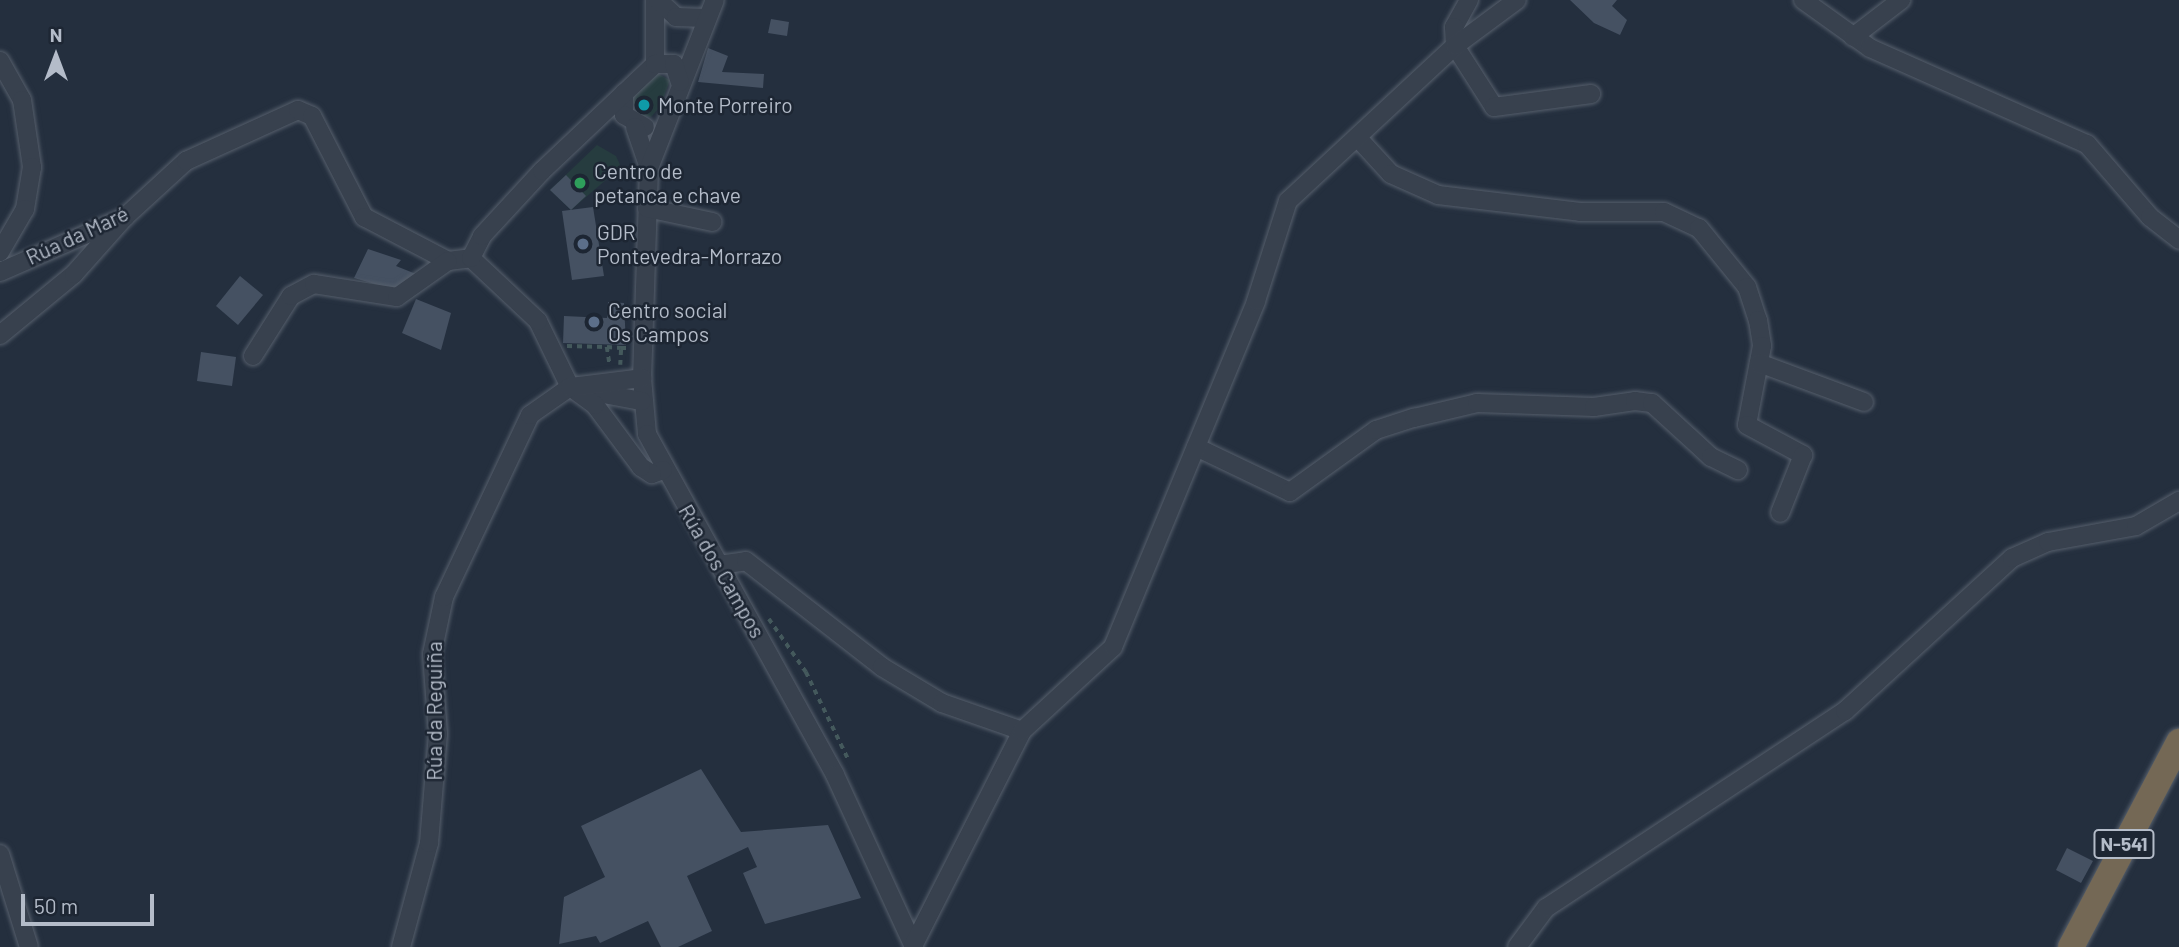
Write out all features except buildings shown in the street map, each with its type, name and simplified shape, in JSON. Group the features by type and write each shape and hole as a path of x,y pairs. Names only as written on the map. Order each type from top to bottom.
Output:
{"highway":[{"name":"N-541","path":"2071,947 2179,742"}],"street":[{"path":"656,0 677,17 708,18"},
{"path":"655,64 656,0"},
{"path":"680,82 715,0"},
{"path":"1469,0 1454,27 1455,46 1494,107 1591,94"},
{"path":"914,946 1022,731 1113,646 1256,301 1288,201 1455,46 1517,0"},
{"path":"1803,0 1853,37 2087,144 2150,217 2179,240"},
{"path":"1853,37 1901,0"},
{"name":"Rúa da Maré","path":"0,61 22,100 32,167 22,217 0,252"},
{"path":"471,258 482,236 542,171 655,64 674,64 680,82"},
{"name":"Rúa dos Campos","path":"680,82 649,169 642,401 663,470 719,565 835,775 914,946"},
{"name":"Rúa dos Campos","path":"624,93 624,115 635,127 649,169"},
{"name":"Rúa da Maré","path":"0,272 125,217 186,161 243,131 303,111 315,121 346,194 364,217 448,261"},
{"path":"635,127 665,118"},
{"path":"1357,138 1391,174 1437,195 1580,212 1664,212 1688,220 1748,287 1758,320 1759,362 1748,425 1803,455 1780,513"},
{"path":"647,208 712,222"},
{"path":"0,335 74,274 125,217"},
{"path":"253,356 291,296 314,284 397,297 448,261 471,258"},
{"path":"471,258 538,321 570,387 594,405 641,467 652,474 663,470"},
{"path":"1759,362 1864,402"},
{"name":"Rúa da Reguiña","path":"401,947 429,843 438,734 432,654 436,620 530,415 570,387 642,378"},
{"path":"570,387 642,401"},
{"path":"1196,447 1290,492 1376,430 1414,418 1477,403 1594,407 1635,401 1652,404 1712,457 1738,470"},
{"path":"1517,947 1546,908 1845,711 2012,558 2048,541 2136,526 2179,501"},
{"path":"719,565 746,561 882,667 942,703 1022,731"},
{"path":"0,854 29,947"}],"path":[{"path":"565,346 629,348"},
{"path":"607,347 615,370 621,348"}],"green space":[{"path":"656,73 670,80 660,107 651,117 638,116 632,99"},
{"name":"Centro de petanca e chave","path":"597,145 616,156 621,167 571,210 550,190"}],"place":[{"name":"Monte Porreiro","path":"644,105"},
{"name":"Centro de petanca e chave","path":"580,183"},
{"name":"GDR Pontevedra-Morrazo","path":"583,244"},
{"name":"Centro social Os Campos","path":"594,322"}]}
